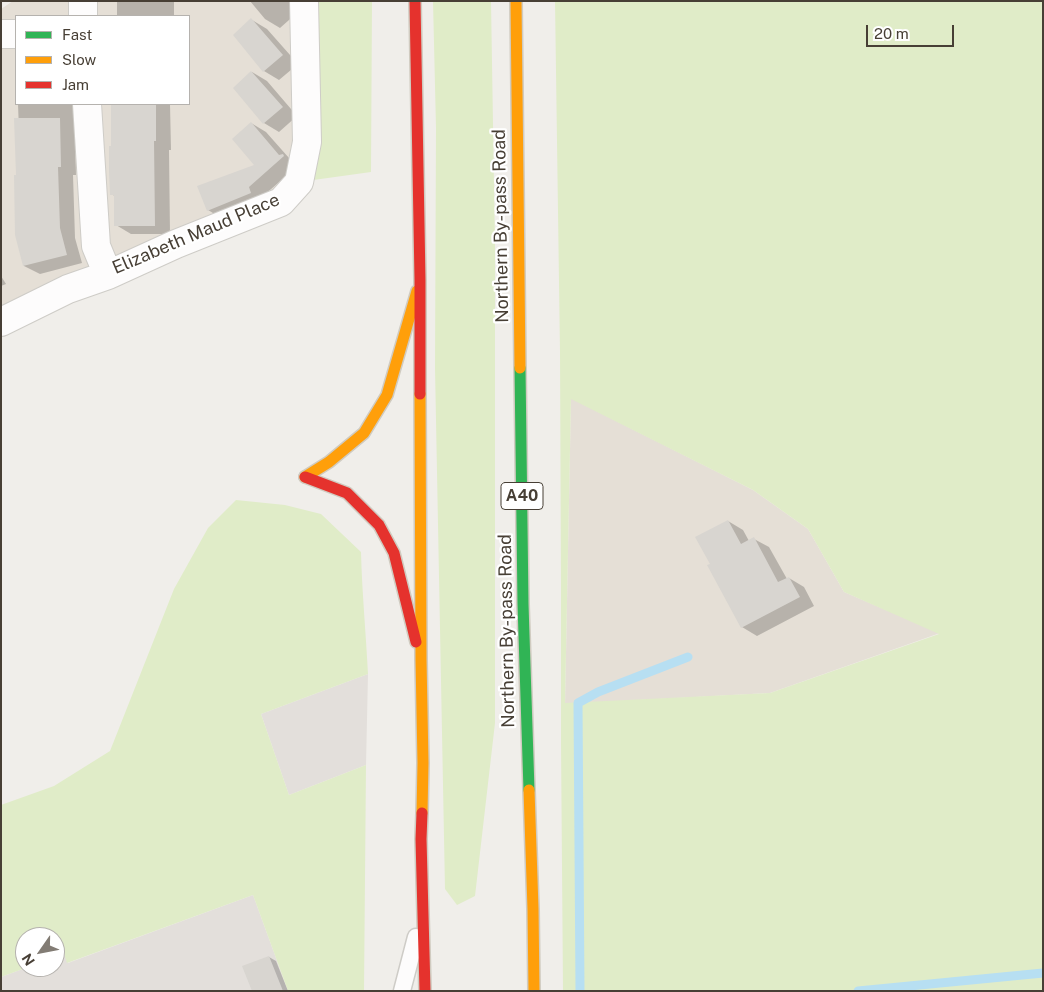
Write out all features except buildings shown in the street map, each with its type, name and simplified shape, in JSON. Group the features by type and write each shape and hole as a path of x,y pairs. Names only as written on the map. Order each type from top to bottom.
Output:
{"main road":[{"path":"415,1 420,280 423,763 421,840 425,991"},
{"name":"Northern By-pass Road","path":"516,1 523,604 534,910 534,991"},
{"path":"420,280 387,394 364,433 329,462 305,477 347,494 379,525 394,553 421,660"}],"street":[{"path":"83,1 83,15"},
{"name":"Elizabeth Maud Place","path":"87,105 96,246 108,275 176,244 281,202 299,182 307,142 304,1"},
{"path":"1,34 15,34"},
{"path":"1,322 68,289 108,275"}],"lane":[{"path":"402,991 423,910"}],"shaded area":[{"path":"13,1 304,1 299,182 1,316 1,9"},
{"path":"571,398 753,490 808,529 844,592 940,633 770,693 565,704"},
{"path":"368,674 366,765 289,795 261,714"},
{"path":"253,895 288,991 1,991 1,977 15,972 15,977 65,977 65,956 68,963"}],"green space":[{"path":"304,1 372,1 371,172 299,182"},
{"path":"433,1 491,1 495,247 495,723 475,896 457,905 445,889 435,368 436,128"},
{"path":"555,1 1043,1 1043,991 563,991 560,352","holes":["571,399 753,490 808,529 844,592 939,634 770,693 565,703"]},
{"path":"236,500 285,505 321,514 361,552 368,674 261,714 289,795 366,765 364,991 288,991 253,895 67,963 65,957 65,927 15,927 15,972 1,977 1,805 54,786 110,751 174,589 208,528"}],"waterway":[{"path":"580,991 578,703 598,692 688,657"},
{"path":"858,991 1043,973"}],"traffic: fast":[{"path":"520,368 523,604 529,790"}],"traffic: slow":[{"path":"516,1 520,368"},
{"path":"305,477 329,462 364,433 387,395 417,291"},
{"path":"420,394 422,813"},
{"path":"529,790 534,991"}],"traffic: jam":[{"path":"415,1 420,394"},
{"path":"305,477 347,493 379,525 394,553 416,642"},
{"path":"422,813 425,991"}]}
